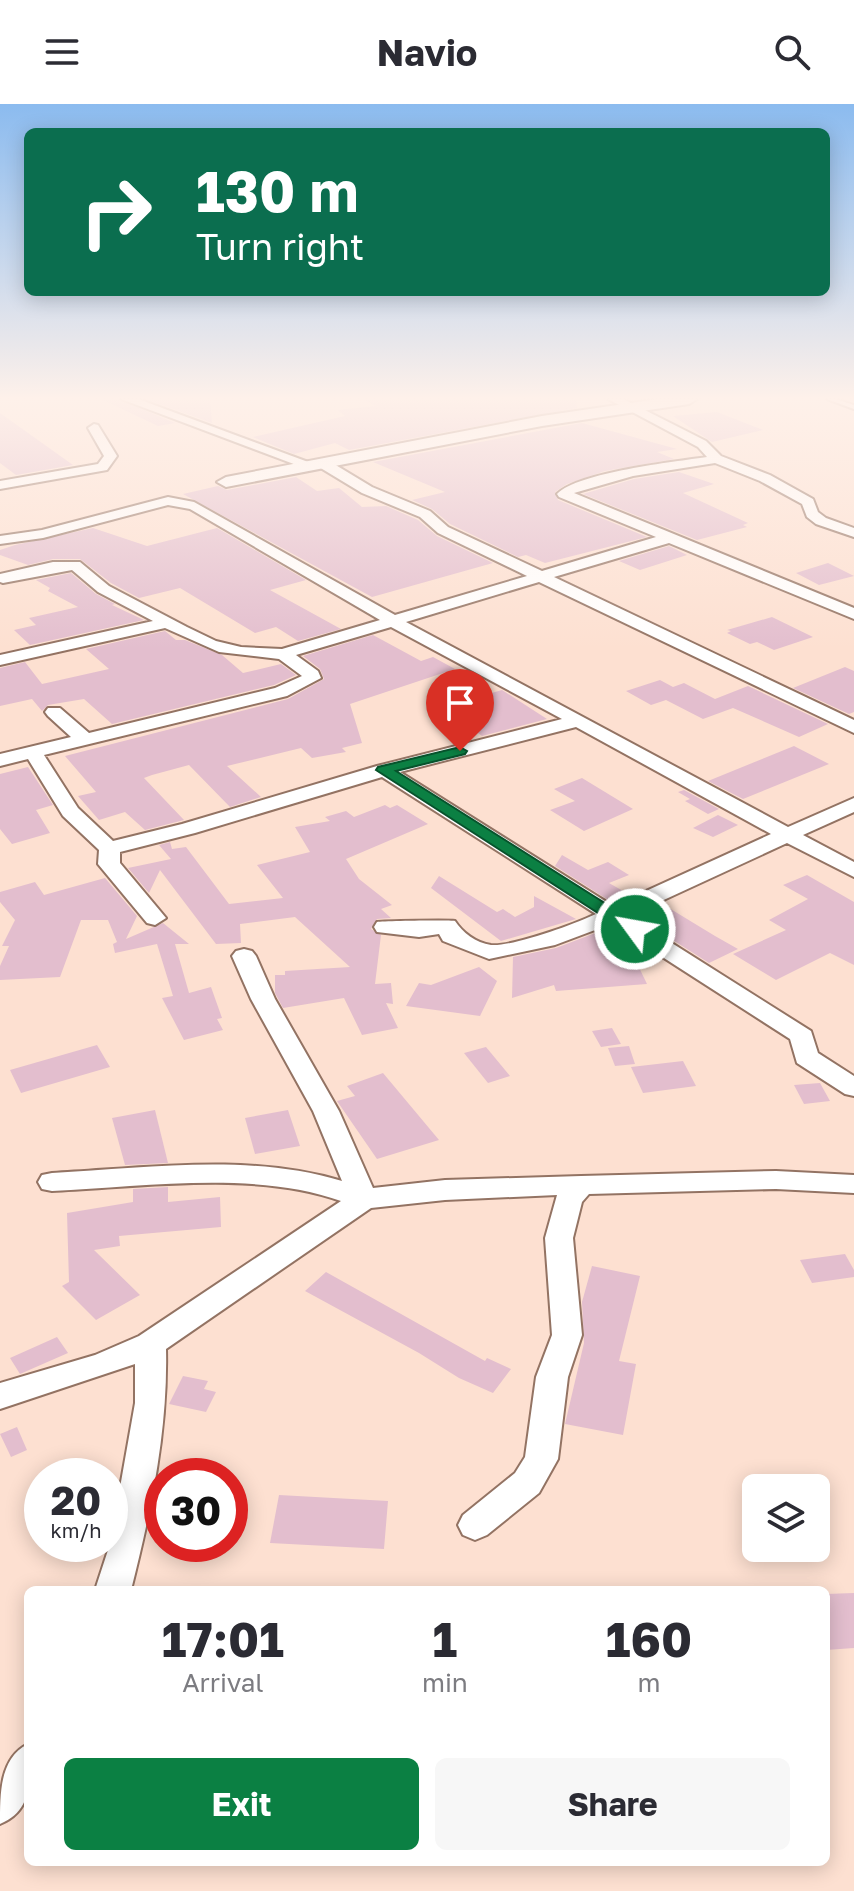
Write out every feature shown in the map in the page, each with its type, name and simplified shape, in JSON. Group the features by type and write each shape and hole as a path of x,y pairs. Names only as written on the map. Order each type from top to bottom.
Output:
{"street":[{"path":"352,482 425,514 443,530 543,575 854,727"},
{"path":"597,482 565,492 570,499 673,537 854,614"},
{"path":"773,482 808,502 812,514 821,521 854,533"},
{"path":"0,540 43,534 168,501 207,512 239,534 393,621 854,871"},
{"path":"1,572 71,565 90,573 97,584 163,623 227,651 283,654 673,537"},
{"path":"0,660 149,629 163,623"},
{"path":"0,760 281,692 312,678 283,654"},
{"path":"54,712 84,739"},
{"path":"109,848 188,829 384,770 577,721"},
{"path":"38,750 34,754 70,812 109,848 109,864 155,918"},
{"path":"384,770 802,1036 806,1057 854,1088"},
{"path":"385,927 419,930 447,926 451,936 489,952 547,940 612,915 854,804"},
{"path":"244,956 277,1025 326,1111 364,1199"},
{"path":"52,1182 279,1177 342,1189 364,1199"},
{"path":"0,1396 105,1364 150,1344 364,1199 445,1190 581,1185 776,1180 854,1184"},
{"path":"475,1525 527,1483 541,1459 552,1377 567,1335 559,1238 569,1199 581,1185"},
{"path":"114,1586 127,1538 149,1417 150,1344"},
{"path":"0,1804 24,1769"}],"building":[{"path":"267,482 304,482 317,491 339,488 362,507 386,506 418,520 437,536 493,563 372,597 183,494 218,486 227,490"},
{"path":"422,482 572,482 555,492 558,500 647,537 545,563 526,555 518,557 450,524 432,509 412,500 445,492"},
{"path":"622,482 709,482 714,484 683,493 748,523 743,525 747,527 697,540 583,494"},
{"path":"93,528 147,546 217,528 306,580 270,590 341,629 298,641 276,627 255,633 180,588 139,598 111,583 80,559 53,559 28,565 0,555 0,550 15,545"},
{"path":"669,546 687,555 640,570 619,561"},
{"path":"828,563 854,576 819,585 796,573"},
{"path":"71,573 96,594 115,604 112,605 144,620 30,645 14,630 36,625 29,618 78,607 48,591 50,588 36,580"},
{"path":"772,617 813,637 774,650 757,642 750,644 727,633 731,631 727,630"},
{"path":"165,631 176,640 185,640 222,655 243,673 281,664 296,675 274,685 112,724 84,699 48,705 42,711 32,699 0,706 0,668 25,662 42,684 109,669 86,649"},
{"path":"373,635 421,661 433,657 455,669 350,704 362,743 342,748 346,752 312,758 301,748 227,766 261,797 230,807 189,765 144,778 184,820 145,830 125,812 99,820 78,796 96,792 65,756 288,699 324,679 320,669 303,656"},
{"path":"845,667 854,671 854,712 849,714 793,688"},
{"path":"660,680 673,687 684,683 715,699 748,686 828,724 799,737 733,708 703,719 666,700 651,705 626,691"},
{"path":"502,690 547,719 482,736 443,707"},
{"path":"794,746 829,764 743,799 708,781"},
{"path":"28,767 53,805 36,810 50,833 12,844 0,829 0,774"},
{"path":"582,778 633,809 584,831 550,810 575,801 554,789"},
{"path":"684,790 719,809 708,814 685,801 690,799 678,792"},
{"path":"385,805 390,808 397,805 428,824 346,859 359,879 392,905 381,909 391,918 377,919 371,929 381,935 375,984 391,983 393,1004 386,1003 398,1028 362,1035 344,998 283,1008 275,993 275,975 285,975 285,971 350,967 295,917 240,924 241,943 216,944 160,870 149,893 128,868 171,859 159,845 170,842 172,849 186,847 229,904 283,898 257,865 310,852 295,827 330,821 325,817 346,811 354,817"},
{"path":"718,815 738,825 713,837 693,828"},
{"path":"562,855 588,870 608,862 629,875 609,883 630,895 613,903 555,866"},
{"path":"807,875 854,902 854,965 830,953 776,980 733,954 786,930 769,920 808,899 783,885"},
{"path":"439,876 497,912 503,909 515,917 534,907 534,896 576,919 501,941 431,888"},
{"path":"105,878 137,916 126,939 163,923 189,944 175,944 189,993 211,987 222,1018 217,1019 223,1030 184,1040 162,998 173,996 157,944 115,953 113,944 117,942 108,920 81,920 60,977 0,980 0,966 9,946 2,946 15,920 0,902 0,892 35,882 44,895"},
{"path":"664,905 738,949 709,963 635,916"},
{"path":"598,932 631,951 647,984 556,991 554,985 512,998 513,957 556,948"},
{"path":"479,967 497,981 480,1016 406,1006 419,983 431,985"},
{"path":"612,1028 621,1044 601,1047 592,1031"},
{"path":"97,1045 110,1067 21,1093 10,1070"},
{"path":"629,1046 635,1064 615,1066 608,1048"},
{"path":"486,1047 510,1076 488,1083 464,1053"},
{"path":"683,1061 696,1086 643,1093 631,1067"},
{"path":"383,1073 439,1140 377,1159 337,1101 355,1096 347,1086"},
{"path":"820,1083 830,1101 804,1104 794,1085"},
{"path":"155,1110 168,1163 125,1165 112,1118"},
{"path":"288,1110 300,1146 255,1154 245,1118"},
{"path":"168,1187 168,1202 220,1197 221,1227 119,1236 120,1246 94,1250 140,1295 96,1320 62,1286 69,1282 67,1213 133,1202 133,1189"},
{"path":"845,1254 854,1270 854,1277 812,1283 800,1260"},
{"path":"592,1266 640,1276 619,1361 636,1364 623,1435 565,1424 584,1343 582,1302"},
{"path":"326,1272 485,1361 487,1358 511,1369 493,1393 459,1378 305,1291"},
{"path":"57,1337 68,1353 20,1374 10,1358"},
{"path":"183,1376 208,1381 204,1389 216,1392 206,1412 169,1404"},
{"path":"17,1427 27,1450 11,1457 0,1434"},
{"path":"279,1495 388,1501 384,1549 270,1543"},
{"path":"854,1593 854,1648 830,1650 830,1594"}],"route":[{"path":"460,751 384,770 635,929"}]}
